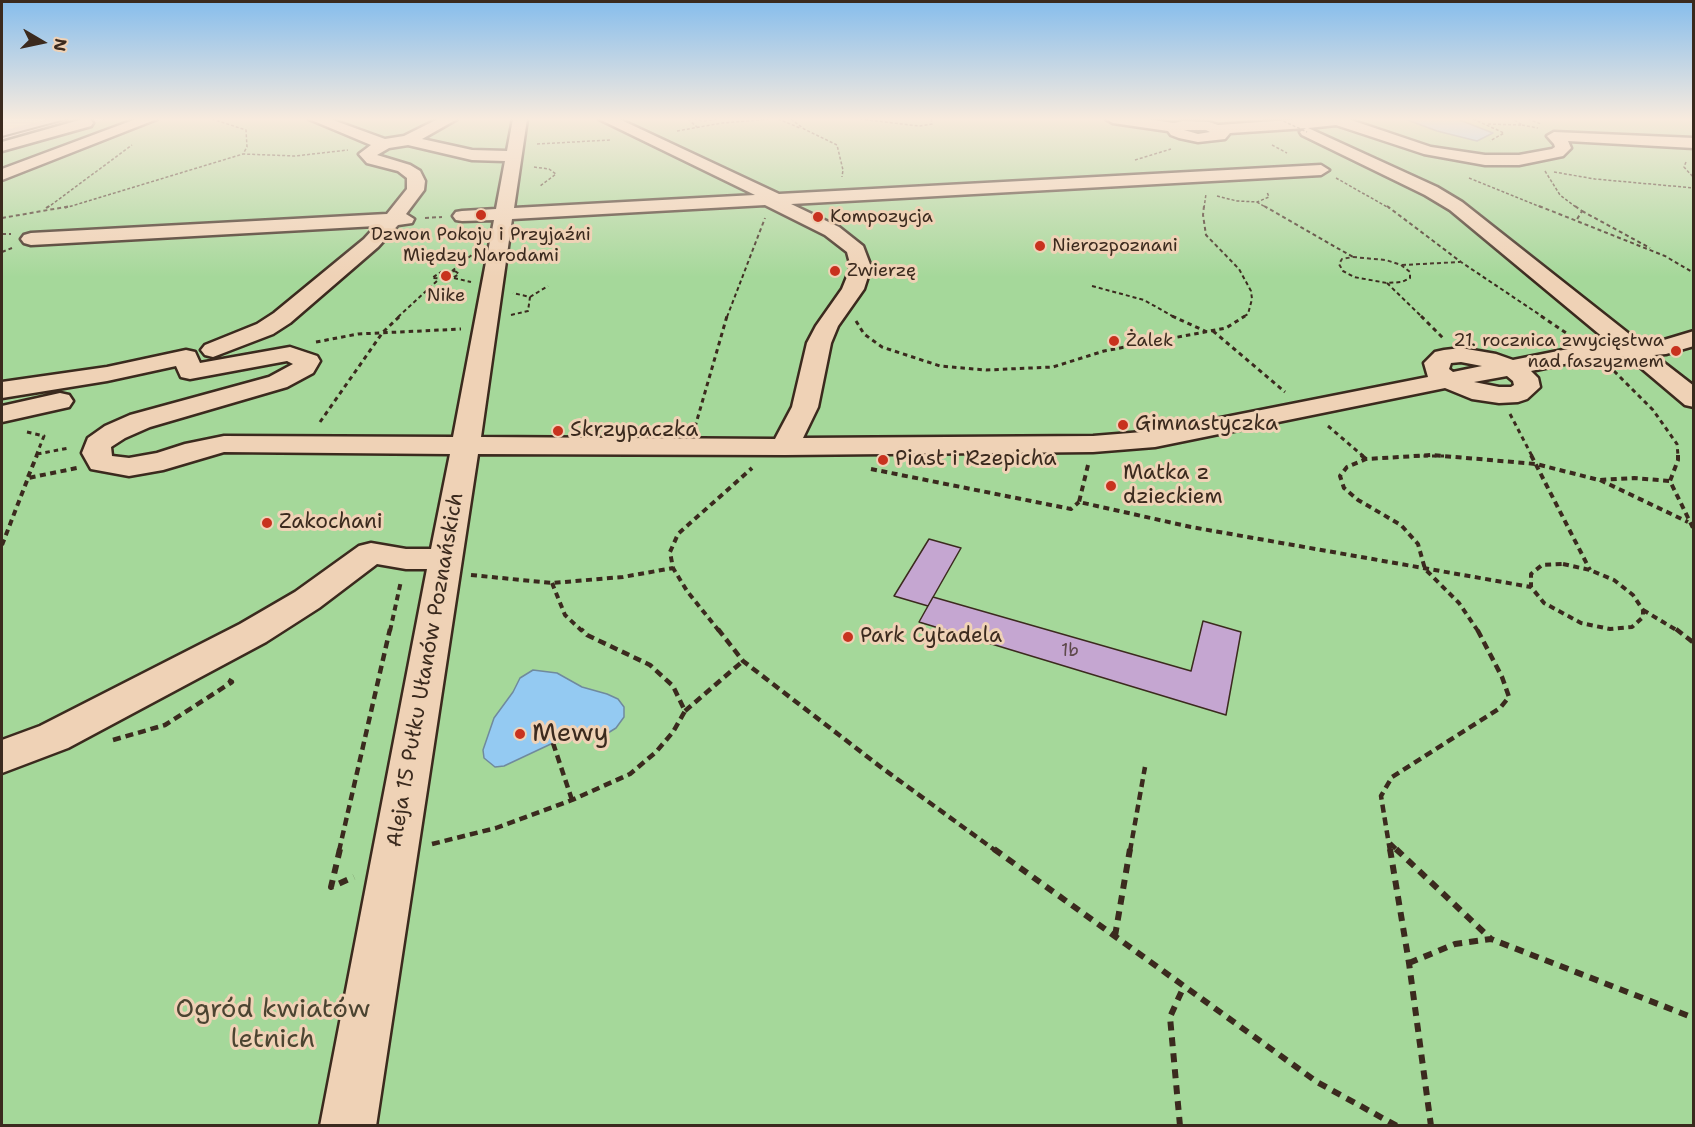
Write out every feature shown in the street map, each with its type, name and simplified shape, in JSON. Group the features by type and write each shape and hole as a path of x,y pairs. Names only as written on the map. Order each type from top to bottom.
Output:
{"street":[{"path":"2,414 188,364 265,329 282,318 371,243 393,219 415,190 417,181 409,172"},
{"name":"Aleja 15 Pułku Ułanów Poznańskich","path":"348,1125 511,172"},
{"path":"715,172 832,231 856,250 861,267 853,289 827,326 819,343 805,407 785,447"},
{"path":"462,216 1290,172"},
{"path":"1390,172 1456,206 1694,399"},
{"path":"31,239 422,218"},
{"path":"2,390 107,374 276,355 290,354 308,361 304,368 278,382 140,421 115,432 98,444 96,453 101,463 129,467 163,461 195,450 224,444 785,447 1093,444 1155,439 1593,351 1666,346 1694,338"},
{"path":"1461,355 1496,361 1512,368 1525,378 1527,387 1518,393 1499,395 1472,391 1449,381 1437,372 1436,363 1444,357 1461,355"},
{"path":"2,757 54,737 253,633 307,600 371,553 445,566"}],"path":[{"path":"44,210 96,172"},
{"path":"2,218 68,207 185,172"},
{"path":"540,186 556,174 551,172"},
{"path":"839,196 843,172"},
{"path":"1324,172 1379,200 1461,262 1593,351 1653,410 1677,444 1678,460 1670,481 1688,522 1694,530"},
{"path":"1546,172 1560,195 1582,211 1694,273"},
{"path":"1552,172 1594,179 1694,188"},
{"path":"1689,174 1694,174"},
{"path":"1689,174 1694,178"},
{"path":"839,308 852,316 864,334 882,347 925,362 986,370 1053,367 1104,351 1213,331 1241,320 1248,314 1252,300 1246,279 1206,235 1203,215 1205,176"},
{"path":"1464,176 1665,256"},
{"path":"688,447 731,303 766,213 774,200"},
{"path":"1257,202 1353,257"},
{"path":"1576,221 1582,211"},
{"path":"1401,265 1410,272 1410,278 1402,282 1387,283 1354,277 1343,271 1338,264 1342,260 1353,257 1378,258 1401,265 1461,262"},
{"path":"454,278 458,273 446,271 433,275 432,278 465,280"},
{"path":"305,444 348,379 384,332 438,280"},
{"path":"1387,283 1461,355"},
{"path":"530,297 548,286"},
{"path":"1092,286 1144,300 1175,318 1208,332"},
{"path":"311,343 341,336 384,332 485,328"},
{"path":"1213,331 1366,459"},
{"path":"1499,395 1590,570"},
{"path":"2,546 44,436"},
{"path":"867,469 1071,510 1079,502 1093,444"},
{"path":"785,447 764,457 678,534 670,552 673,568 687,591 743,661 882,768 1317,1082 1397,1125"},
{"path":"1431,1125 1409,963 1381,796 1392,777 1500,708 1509,697 1502,677 1474,624 1459,603 1425,569 1418,544 1401,525 1358,500 1344,488 1340,476 1347,467 1366,459 1432,455 1536,464 1599,480 1688,522"},
{"path":"28,478 101,463"},
{"path":"1599,480 1634,478 1670,481"},
{"path":"1079,502 1191,527 1531,586"},
{"path":"406,559 332,887 430,844 496,828 572,800 630,774 656,752 673,732 685,711 743,661"},
{"path":"1563,564 1590,570 1625,587 1640,602 1643,617 1632,627 1616,629 1581,623 1544,603 1531,586 1531,574 1542,566 1563,564"},
{"path":"445,566 552,583 624,577 673,568"},
{"path":"552,583 565,615 587,635 650,665 674,686 685,711"},
{"path":"1643,610 1676,629 1694,643"},
{"path":"553,743 572,800"},
{"path":"1115,936 1144,767"},
{"path":"1390,843 1491,939 1694,1018"},
{"path":"1409,963 1455,944 1491,939"},
{"path":"1180,1125 1170,1017 1184,986"}],"green space":[{"name":"Park Cytadela","path":"2,172 1693,172 1693,1125 2,1125"}],"water":[{"path":"533,670 557,673 582,687 618,699 624,707 624,717 616,728 603,736 553,743 504,766 495,767 484,758 483,750 494,718 520,678"}],"building":[{"path":"929,539 961,548 928,606 894,596"},
{"path":"933,597 1191,671 1203,621 1241,632 1226,715 919,622"}],"place":[{"name":"Dzwon Pokoju i Przyjaźni Między Narodami","path":"481,215"},
{"name":"Kompozycja","path":"818,217"},
{"name":"Nierozpoznani","path":"1040,246"},
{"name":"Zwierzę","path":"835,271"},
{"name":"Nike","path":"446,276"},
{"name":"Żalek","path":"1114,341"},
{"name":"21. rocznica zwycięstwa nad faszyzmem","path":"1676,351"},
{"name":"Gimnastyczka","path":"1123,425"},
{"name":"Skrzypaczka","path":"558,431"},
{"name":"Piast i Rzepicha","path":"883,460"},
{"name":"Matka z dzieckiem","path":"1111,486"},
{"name":"Zakochani","path":"267,523"},
{"name":"Park Cytadela","path":"848,637"},
{"name":"Mewy","path":"520,734"}],"park label":[{"name":"Ogród kwiatów letnich","path":"273,1025"}]}
